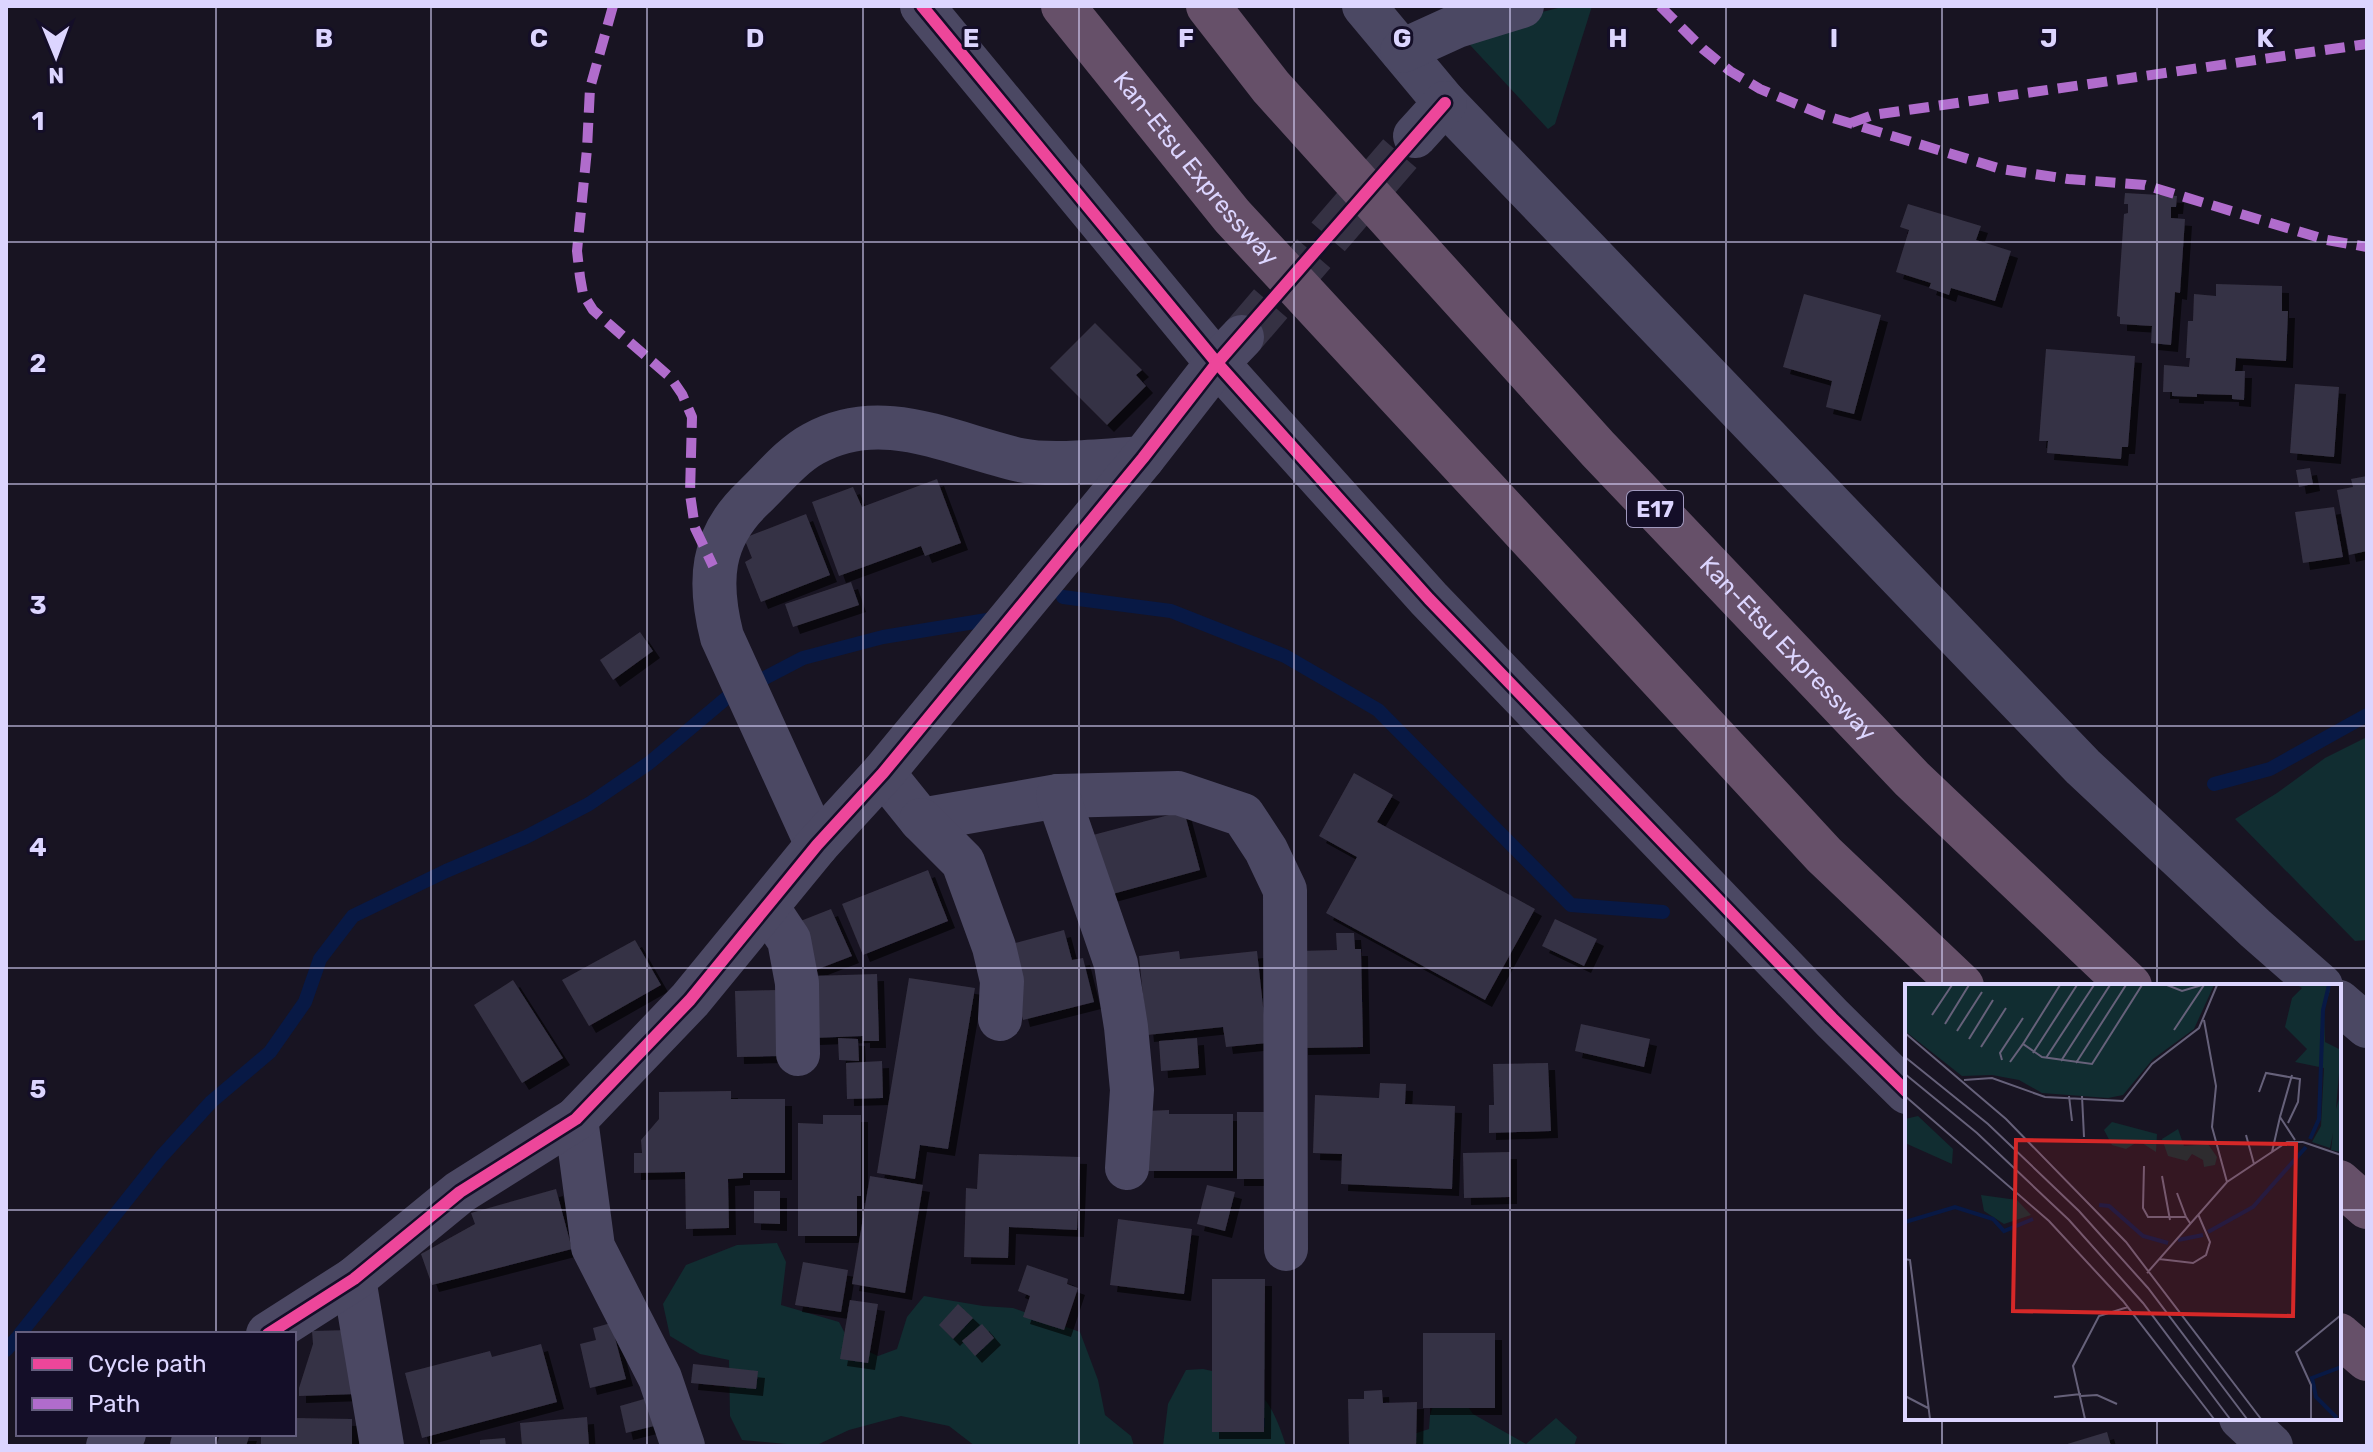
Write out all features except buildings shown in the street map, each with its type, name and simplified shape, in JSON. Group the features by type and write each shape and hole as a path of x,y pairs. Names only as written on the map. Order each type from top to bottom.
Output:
{"highway":[{"name":"Kan-Etsu Expressway","path":"1063,6 1232,216 1824,855 1960,984"},
{"name":"Kan-Etsu Expressway","path":"1208,6 1271,87 1598,449 1912,779 2128,984"},
{"path":"2341,1184 2367,1207"},
{"path":"2341,1337 2367,1359"}],"street":[{"path":"922,6 1229,350 1429,599 1821,1007 1905,1090"},
{"path":"1364,6 1445,103 2083,767 2319,984"},
{"path":"1402,51 1457,26 1522,6"},
{"path":"1415,136 1445,103"},
{"path":"271,1332 354,1279 460,1192 576,1119 690,1000 817,845 883,773 1229,350"},
{"path":"817,845 722,637 715,609 713,566 722,539 748,502 813,444 858,428 908,428 1023,461 1143,458"},
{"path":"883,773 921,820 963,862 994,947 1002,981 1000,1019"},
{"path":"921,820 1058,796 1178,793 1243,815 1266,850 1285,890 1286,1249"},
{"path":"1058,796 1116,964 1132,1090 1127,1168"},
{"path":"767,907 789,940 797,983 798,1054"},
{"path":"2341,1004 2367,1026"},
{"path":"576,1119 593,1247 660,1378 683,1446"},
{"path":"354,1279 382,1446"},
{"path":"2243,1420 2271,1446"}],"green space":[{"path":"1566,6 1592,6 1555,124 1548,129 1470,45 1526,16"},
{"path":"2367,737 2367,940 2355,941 2235,819 2325,758"},
{"path":"777,1243 786,1262 781,1305 839,1322 850,1343 878,1356 897,1349 907,1317 924,1296 1013,1308 1080,1332 1098,1380 1105,1415 1131,1436 1134,1446 975,1446 949,1426 901,1416 849,1430 808,1446 742,1440 730,1416 729,1360 700,1354 670,1336 663,1304 686,1265 737,1245"},
{"path":"1203,1369 1236,1378 1258,1392 1274,1414 1286,1446 1163,1446 1168,1404 1186,1370"},
{"path":"1438,1392 1459,1394 1473,1414 1526,1444 1556,1418 1577,1437 1574,1446 1376,1446 1429,1429"}],"waterway":[{"path":"1063,597 1171,611 1285,656 1378,710 1571,905 1663,912"},
{"path":"757,682 803,658 883,637 993,619"},
{"path":"22,1332 161,1157 211,1102 270,1052 305,1002 320,959 353,916 526,837 589,804 649,763 736,690"},
{"path":"2214,784 2270,769 2367,715"},
{"path":"6,1350 16,1339"}],"tunnel":[{"path":"1242,337 1415,136"}],"marked path":[{"path":"613,6 590,88 577,251 583,294 593,310 671,378 682,394 692,417 690,494 695,528 713,566"},
{"path":"1660,6 1730,71 1760,89 1823,115 2001,169 2068,179 2145,185 2327,240 2367,247"},
{"path":"1851,123 1873,115 2367,44"}],"cycle path":[{"path":"922,6 1217,363 1429,599 1905,1090"},
{"path":"271,1332 354,1279 460,1192 576,1119 690,1000 817,845 883,773 1143,458 1217,363 1445,103"}]}
